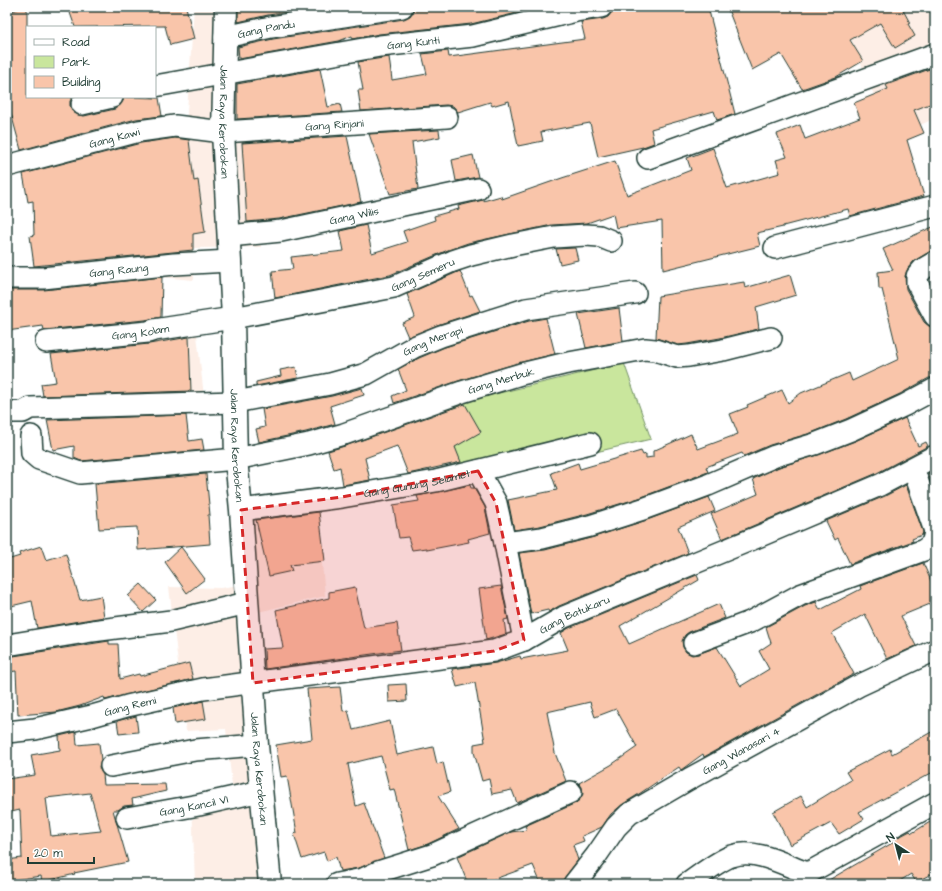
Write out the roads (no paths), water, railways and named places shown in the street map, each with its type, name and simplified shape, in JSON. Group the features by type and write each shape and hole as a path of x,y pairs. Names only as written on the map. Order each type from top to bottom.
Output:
{"main road":[{"name":"Jalan Raya Kerobokan","path":"226,7 223,132 233,318 236,459 241,510 257,745 270,884"}],"street":[{"name":"Gang Pandu","path":"226,37 271,28 402,7"},
{"name":"Gang Kunti","path":"156,86 224,75 380,46 473,36 576,11 601,7"},
{"path":"648,158 935,54"},
{"path":"82,104 108,98"},
{"name":"Gang Rinjani","path":"223,132 447,117"},
{"name":"Gang Kawi","path":"15,164 139,131 175,126 223,132"},
{"name":"Gang Wilis","path":"229,236 281,231 478,189"},
{"path":"775,248 935,206"},
{"name":"Gang Semeru","path":"233,318 394,287 453,260 471,254 513,245 554,237 586,235 599,236 611,241"},
{"name":"Gang Raung","path":"7,278 36,278 174,264 230,261"},
{"path":"935,262 923,269 917,276 916,283 935,316"},
{"name":"Gang Merapi","path":"7,412 23,412 39,408 235,402 330,384 366,374 414,347 441,336 526,309 635,293"},
{"name":"Gang Kolam","path":"46,342 148,332 233,318"},
{"name":"Gang Merbuk","path":"30,436 32,453 39,459 80,473 236,459 309,444 344,434 462,392 521,374 563,364 646,348 677,357 689,356 723,350 770,338"},
{"path":"506,543 542,538 590,526 708,485 775,456 815,444 850,430 905,405 935,389"},
{"name":"Gang Gunung Selamet","path":"241,510 342,497 436,481 590,443"},
{"name":"Gang Batukaru","path":"253,683 494,651 524,640 564,617 880,485 935,456"},
{"path":"694,643 750,622 800,595 924,550 932,544 935,532 913,468"},
{"path":"478,471 496,504 506,543 524,640"},
{"path":"7,645 179,619 247,603"},
{"name":"Gang Wanasari 4","path":"574,884 616,828 629,814 688,779 858,686 935,650"},
{"name":"Gang Remi","path":"7,732 35,728 92,716 127,706 203,689 253,683"},
{"path":"111,766 195,750 257,745"},
{"name":"Gang Kancil VI","path":"127,818 198,805 261,791"},
{"path":"337,884 363,880 378,872 432,855 571,792"},
{"path":"687,884 732,856 751,854 764,857 804,872 810,872 935,802"}]}
